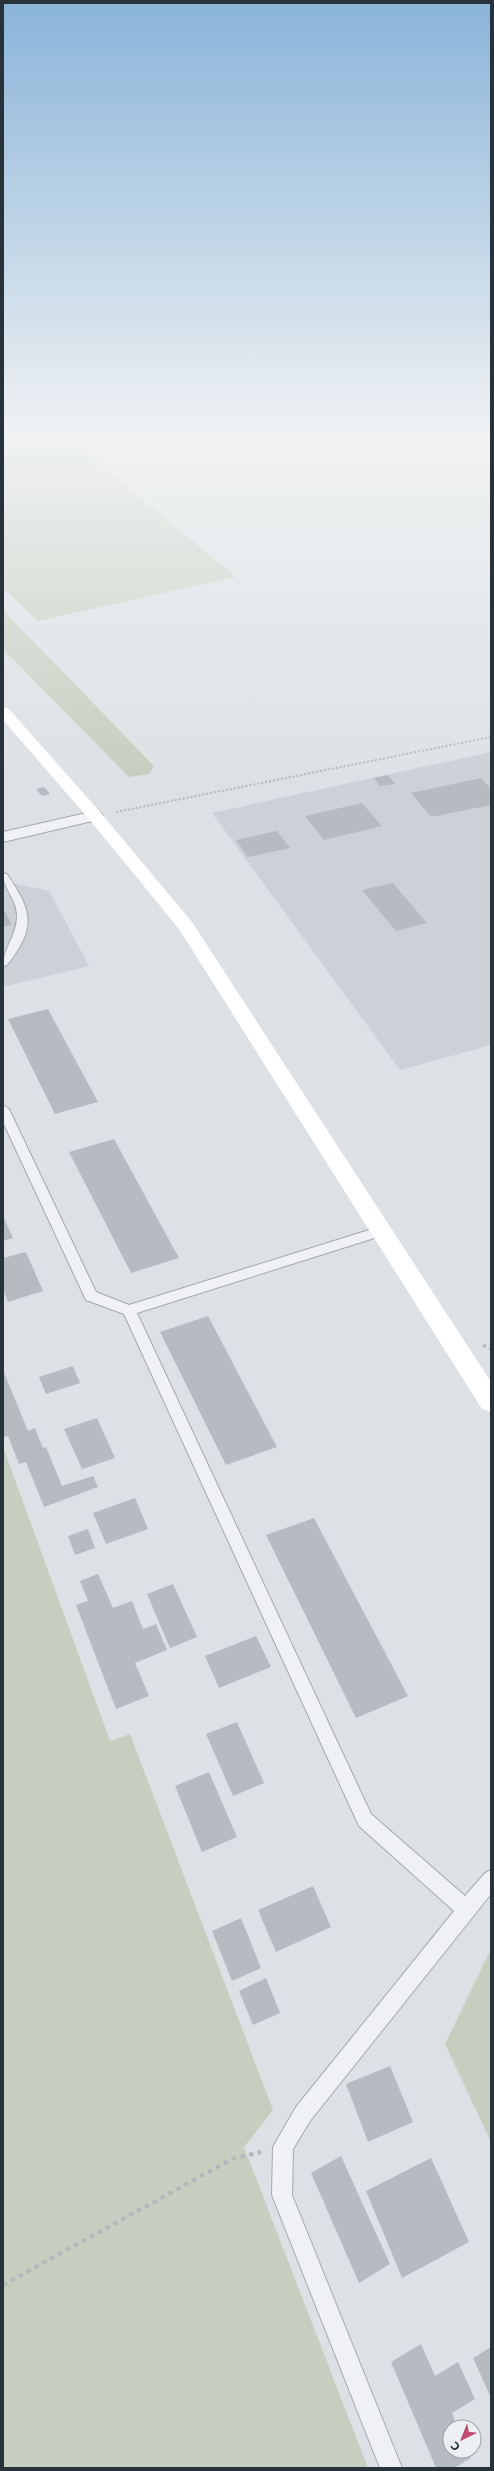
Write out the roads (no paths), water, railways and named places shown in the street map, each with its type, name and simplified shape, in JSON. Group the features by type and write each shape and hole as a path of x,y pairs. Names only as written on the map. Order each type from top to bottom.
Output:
{"main road":[{"path":"3,711 96,816 186,926 491,1402"}],"street":[{"path":"3,838 96,816"}],"lane":[{"path":"3,876 20,905 22,929 11,954 3,963"},
{"path":"3,1109 91,1296 129,1310 382,1231"},
{"path":"129,1310 365,1820 467,1910"},
{"path":"391,2468 282,2195 283,2148 303,2114 491,1880"}]}
